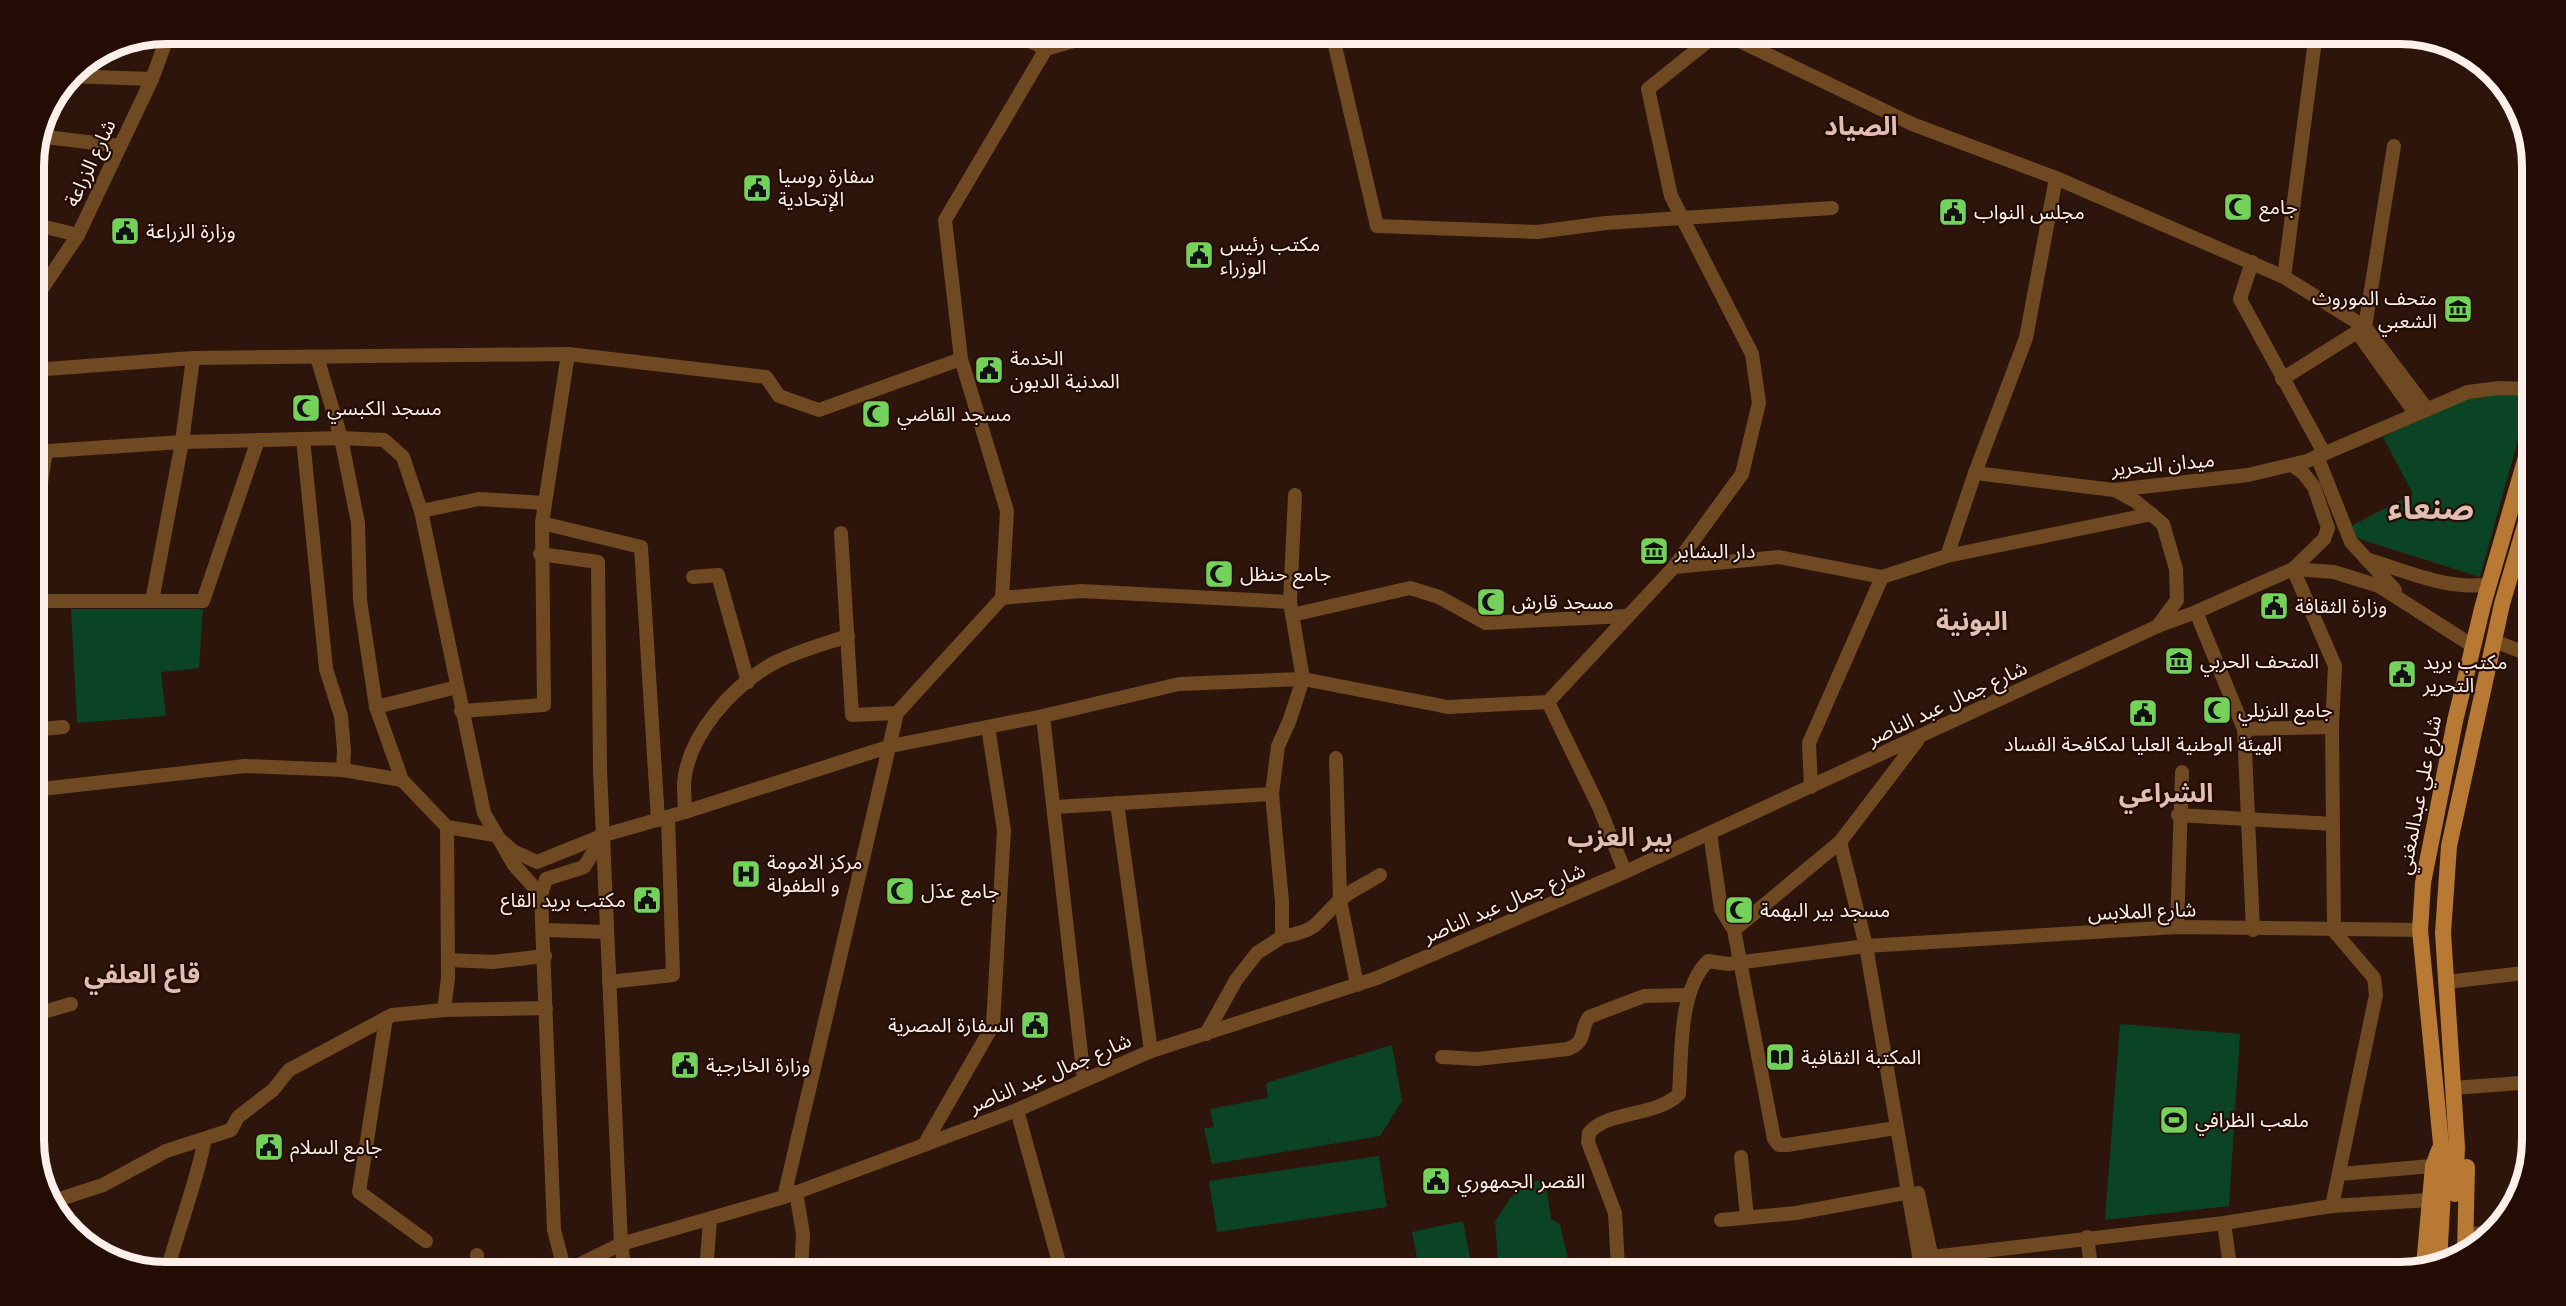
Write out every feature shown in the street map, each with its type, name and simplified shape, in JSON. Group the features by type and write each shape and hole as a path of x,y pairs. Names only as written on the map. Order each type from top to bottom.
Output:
{"main road":[{"name":"شارع علي عبدالمغني","path":"2449,1147 2420,930 2429,839 2473,646 2522,472"},
{"name":"شارع علي عبدالمغني","path":"2449,1147 2453,1088 2443,933 2449,846 2494,641 2522,538"},
{"path":"2429,1259 2430,1200 2449,1147"},
{"path":"2449,1147 2466,1154 2466,1243"},
{"path":"2449,1147 2450,1252"},
{"path":"2430,1258 2440,1168"}],"street":[{"name":"شارع الزراعة","path":"44,286 78,235 152,79 165,44"},
{"path":"1034,44 1046,50 1065,44"},
{"path":"802,1262 803,1234 790,1195 897,713 1002,597 1007,511 961,359 945,220 1046,50 1046,44"},
{"path":"1335,44 1377,226 1537,232 1682,217 1832,208"},
{"path":"317,357 341,438 358,523 360,600 376,707 402,780 447,827 495,835 513,851 537,862 604,835 685,812 891,746 1043,716 1179,684 1303,679 1448,707 1548,702 1674,567 1742,474 1759,403 1752,354 1671,196 1648,88 1704,44"},
{"path":"1746,44 1912,124 2056,178 2284,277 2361,330 2421,411"},
{"path":"2284,277 2315,44"},
{"path":"82,76 152,79"},
{"path":"47,137 120,146"},
{"path":"2282,379 2361,330 2394,146"},
{"path":"1947,556 1975,473 2026,338 2056,178"},
{"path":"44,227 78,235"},
{"path":"2252,262 2240,299 2321,455 2347,533 2364,558 2410,605"},
{"path":"44,369 192,358 568,354 766,377 779,396 819,410 961,359"},
{"path":"461,711 544,705 540,554 542,523 568,354"},
{"path":"152,601 182,442 192,358"},
{"name":"ميدان التحرير","path":"1975,473 2114,490 2248,476 2321,455 2468,392 2483,389 2522,389"},
{"path":"44,452 182,442 341,438 384,440 403,457 421,511 484,813 514,865 541,895"},
{"path":"303,439 326,669 341,716 343,770"},
{"path":"44,601 202,601 258,440"},
{"path":"2292,465 2304,474 2314,487 2328,528 2326,537 2293,569 2336,666 2332,728 2334,931 2374,978 2376,995 2332,1206"},
{"path":"2114,490 2152,514 2163,524 2176,569 2177,600 2158,626"},
{"path":"1282,938 1282,902 1272,794 1278,746 1289,722 1303,679 1291,608 1295,495"},
{"path":"421,511 479,499 545,503"},
{"path":"1674,567 1779,557 1882,577 1947,556 2152,514"},
{"path":"542,523 641,546 673,975 609,982"},
{"path":"841,533 852,715 897,713"},
{"path":"540,554 597,562 600,770 623,1262"},
{"path":"2364,558 2451,584 2472,587 2490,584"},
{"name":"شارع جمال عبد الناصر","path":"587,1262 621,1244 790,1195 924,1145 1017,1110 1151,1051 1357,985 1625,872 1918,739 2158,626 2196,612 2293,569 2334,573 2364,580 2410,605 2473,646"},
{"path":"693,577 718,575 748,682"},
{"path":"1811,787 1809,743 1882,577"},
{"path":"1002,597 1081,591 1291,608 1410,588 1439,597 1486,623 1627,616"},
{"path":"2196,612 2244,729 2253,930"},
{"path":"685,812 684,782 706,723 748,682 774,663 848,636"},
{"path":"2494,641 2522,652"},
{"path":"376,707 457,687"},
{"path":"1548,702 1599,807 1625,872"},
{"path":"1043,716 1084,1080"},
{"path":"44,729 63,727"},
{"path":"924,1145 993,1025 1004,830 988,727"},
{"path":"2244,729 2332,728"},
{"path":"1734,930 1840,842 1918,739"},
{"path":"1336,758 1340,900 1357,985"},
{"path":"44,789 245,766 343,770 402,780"},
{"path":"2177,927 2178,815 2182,772"},
{"path":"1055,807 1272,794"},
{"path":"1117,803 1151,1051"},
{"path":"2178,815 2333,824"},
{"path":"444,1010 448,960 447,827"},
{"path":"1710,833 1721,909 1734,930 1774,1139 1779,1144 1786,1145 1896,1128"},
{"path":"563,1262 554,1230 541,895 546,879 584,867 604,835"},
{"path":"1840,842 1866,946 1920,1262"},
{"path":"1206,1034 1236,980 1257,953 1282,938 1312,929 1340,900 1380,875"},
{"name":"شارع الملابس","path":"1687,995 1701,968 1708,961 1740,962 1866,946 2177,927 2334,931 2420,930"},
{"path":"544,930 607,932"},
{"path":"448,960 493,962 545,956"},
{"path":"2446,982 2522,973"},
{"path":"1442,1057 1477,1059 1568,1049 1576,1046 1583,1036 1584,1023 1589,1017 1644,996 1687,995 1679,1094 1669,1104 1600,1124 1589,1133 1588,1142 1615,1213 1618,1262"},
{"path":"44,1013 71,1004"},
{"path":"1876,1005 1933,1262"},
{"path":"59,1199 103,1185 166,1151 231,1130 238,1117 273,1090 289,1070 392,1015 444,1010 546,1008"},
{"path":"386,1018 359,1191 426,1241"},
{"path":"2453,1088 2522,1083"},
{"path":"1017,1110 1059,1262"},
{"path":"169,1262 185,1203 197,1178 205,1139"},
{"path":"1741,1157 1747,1217"},
{"path":"2340,1174 2440,1168"},
{"path":"1720,1220 1796,1213 1910,1192"},
{"path":"1932,1257 2087,1237 2224,1223 2332,1206 2430,1200"},
{"path":"707,1262 710,1220"},
{"path":"2224,1223 2229,1262"},
{"path":"2467,1234 2479,1233"},
{"path":"2087,1237 2090,1262"},
{"path":"477,1256 477,1262"}],"green space":[{"path":"2499,391 2522,395 2522,425 2480,577 2359,539 2349,527 2413,494 2383,437 2465,397"},
{"path":"71,609 203,609 199,668 161,672 166,716 77,723"},
{"name":"ملعب الظرافي","path":"2120,1024 2240,1034 2229,1206 2105,1220"},
{"path":"1392,1045 1402,1101 1380,1136 1212,1164 1204,1128 1214,1127 1210,1109 1268,1098 1266,1083"},
{"path":"1379,1156 1387,1207 1217,1232 1209,1181"},
{"path":"1545,1179 1551,1219 1560,1224 1569,1262 1498,1262 1495,1222 1510,1198 1527,1183"},
{"path":"1463,1221 1471,1262 1418,1262 1412,1232"}],"place":[{"name":"سفارة روسيا الإتحادية","path":"757,188"},
{"name":"جامع","path":"2238,207"},
{"name":"مجلس النواب","path":"1953,212"},
{"name":"وزارة الزراعة","path":"125,231"},
{"name":"مكتب رئيس الوزراء","path":"1199,255"},
{"name":"متحف الموروث الشعبي","path":"2458,309"},
{"name":"الخدمة المدنية الديون","path":"989,370"},
{"name":"مسجد الكبسي","path":"306,408"},
{"name":"مسجد القاضي","path":"876,414"},
{"name":"دار البشاير","path":"1654,551"},
{"name":"جامع حنظل","path":"1219,574"},
{"name":"مسجد قارش","path":"1491,602"},
{"name":"وزارة الثقافة","path":"2274,606"},
{"name":"المتحف الحربي","path":"2179,661"},
{"name":"مكتب بريد التحرير","path":"2402,674"},
{"name":"جامع النزيلي","path":"2217,710"},
{"name":"الهيئة الوطنية العليا لمكافحة الفساد","path":"2143,713"},
{"name":"مركز الامومة و الطفولة","path":"746,874"},
{"name":"جامع عدَل","path":"900,891"},
{"name":"مكتب بريد القاع","path":"647,900"},
{"name":"مسجد بير البهمة","path":"1739,910"},
{"name":"السفارة المصرية","path":"1035,1025"},
{"name":"المكتبة الثقافية","path":"1780,1057"},
{"name":"وزارة الخارجية","path":"685,1065"},
{"name":"ملعب الظرافي","path":"2174,1120"},
{"name":"جامع السلام","path":"269,1147"},
{"name":"القصر الجمهوري","path":"1436,1181"}],"district":[{"name":"الصياد","path":"1861,126"},
{"name":"صنعاء","path":"2431,508"},
{"name":"البونية","path":"1972,621"},
{"name":"الشراعي","path":"2166,793"},
{"name":"بير العزب","path":"1620,837"},
{"name":"قاع العلفي","path":"142,974"}]}
